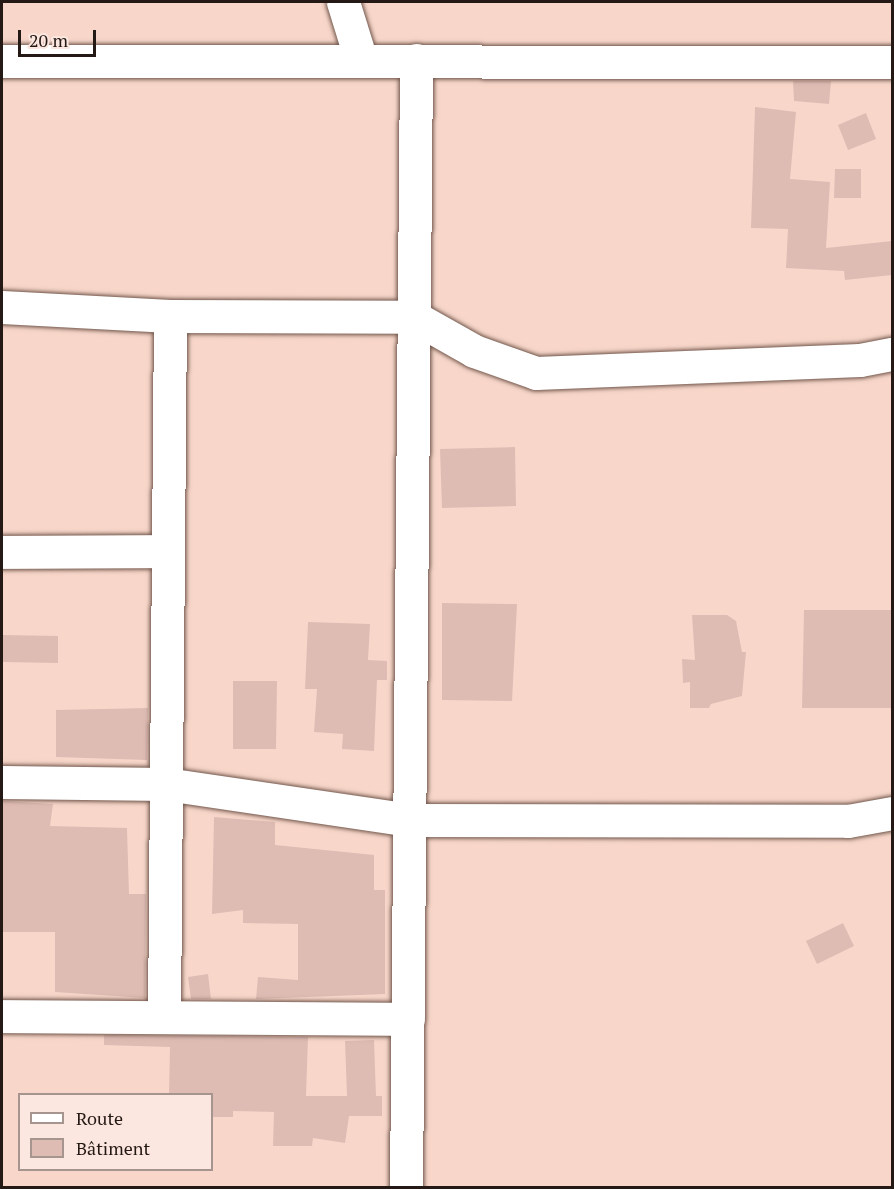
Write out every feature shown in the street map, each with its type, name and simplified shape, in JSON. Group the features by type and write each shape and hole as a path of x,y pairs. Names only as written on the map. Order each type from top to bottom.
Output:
{"street":[{"path":"343,2 361,60"},
{"path":"2,60 892,62"},
{"path":"406,1188 416,60"},
{"path":"2,307 170,316 414,317 474,351 536,373 860,360 892,354"},
{"path":"164,1017 170,316"},
{"path":"2,552 168,551"},
{"path":"2,783 166,784 409,820 848,821 892,813"},
{"path":"2,1016 408,1019"}],"building":[{"path":"793,81 831,81 829,104 794,101"},
{"path":"755,107 796,112 790,179 830,182 826,248 892,241 892,275 845,280 844,271 786,268 788,229 751,228"},
{"path":"866,113 876,139 848,150 838,125"},
{"path":"835,169 861,169 861,198 834,198"},
{"path":"515,447 516,506 442,508 440,449"},
{"path":"442,603 517,604 512,701 442,700"},
{"path":"804,610 892,610 892,708 802,708"},
{"path":"692,615 727,615 736,621 742,652 746,652 742,696 711,704 709,708 690,708 690,682 683,683 682,659 695,660"},
{"path":"308,622 370,624 368,660 387,661 387,680 377,680 374,751 342,749 343,734 314,732 317,689 305,689"},
{"path":"2,635 58,636 58,663 2,662"},
{"path":"233,681 277,681 276,749 233,749"},
{"path":"148,708 147,760 56,757 56,710"},
{"path":"2,801 53,804 50,826 127,828 129,894 146,894 145,998 55,992 55,932 2,932"},
{"path":"214,817 275,822 275,845 374,855 374,890 385,890 385,994 256,999 258,977 298,980 298,924 243,923 243,910 212,914"},
{"path":"843,923 854,946 817,964 806,941"},
{"path":"208,974 211,999 191,999 188,977"},
{"path":"104,1035 308,1037 306,1096 347,1096 345,1041 374,1040 376,1096 382,1096 382,1116 349,1116 345,1143 313,1138 312,1146 273,1146 274,1112 233,1111 233,1117 213,1117 213,1093 169,1093 170,1047 104,1045"}]}
